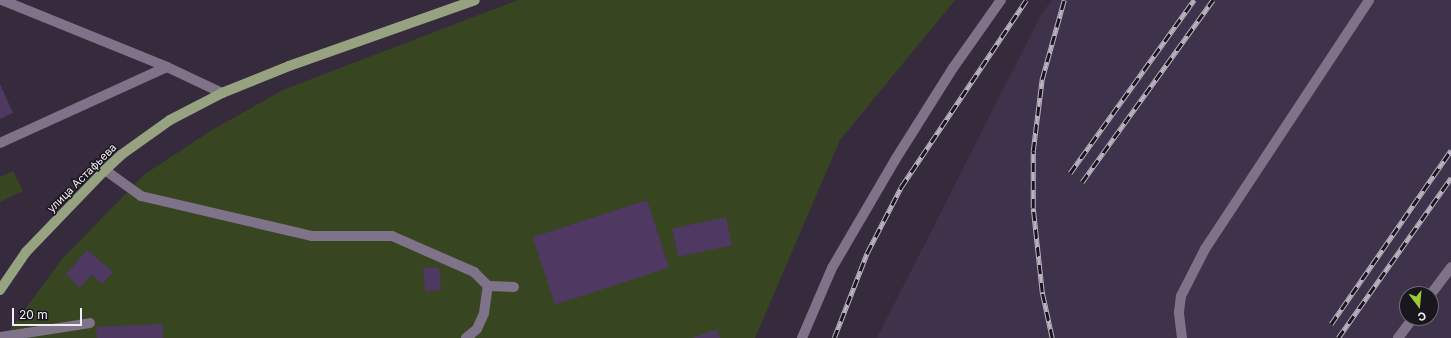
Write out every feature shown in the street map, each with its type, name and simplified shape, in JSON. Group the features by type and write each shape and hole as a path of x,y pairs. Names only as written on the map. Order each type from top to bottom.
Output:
{"main road":[{"name":"улица Астафьева","path":"0,290 26,252 105,170 121,155 170,120 222,93 475,0"}],"street":[{"path":"4,0 167,67 222,93"},
{"path":"802,338 832,268 895,160 953,68 1001,0"},
{"path":"1182,338 1179,312 1181,296 1205,249 1369,0"},
{"path":"0,143 167,67"},
{"path":"105,170 141,196 310,236 392,236 474,272 488,286 514,287"},
{"path":"1436,286 1451,267"},
{"path":"466,338 477,328 484,313 488,286"},
{"path":"0,337 90,323"},
{"path":"1398,338 1406,326"}],"shaded area":[{"path":"1052,0 1451,0 1451,338 877,338 1041,15"}],"green space":[{"path":"518,0 955,0 840,140 755,338 4,338 62,259 145,174 212,130 283,90"},
{"path":"13,171 23,191 0,202 0,177"}],"building":[{"path":"0,84 13,113 0,119"},
{"path":"647,200 669,268 555,305 533,237"},
{"path":"726,217 732,245 678,257 672,228"},
{"path":"87,250 113,272 102,284 91,275 80,288 66,274"},
{"path":"439,267 441,290 425,291 423,268"},
{"path":"163,324 163,338 97,338 96,327"},
{"path":"717,329 720,338 692,338"}],"railway":[{"path":"834,338 867,253 901,187 1026,0"},
{"path":"1052,338 1042,292 1033,208 1033,151 1042,79 1064,0"},
{"path":"1070,173 1194,0"},
{"path":"1082,182 1213,0"},
{"path":"1331,324 1451,150"},
{"path":"1338,338 1451,178"}]}
